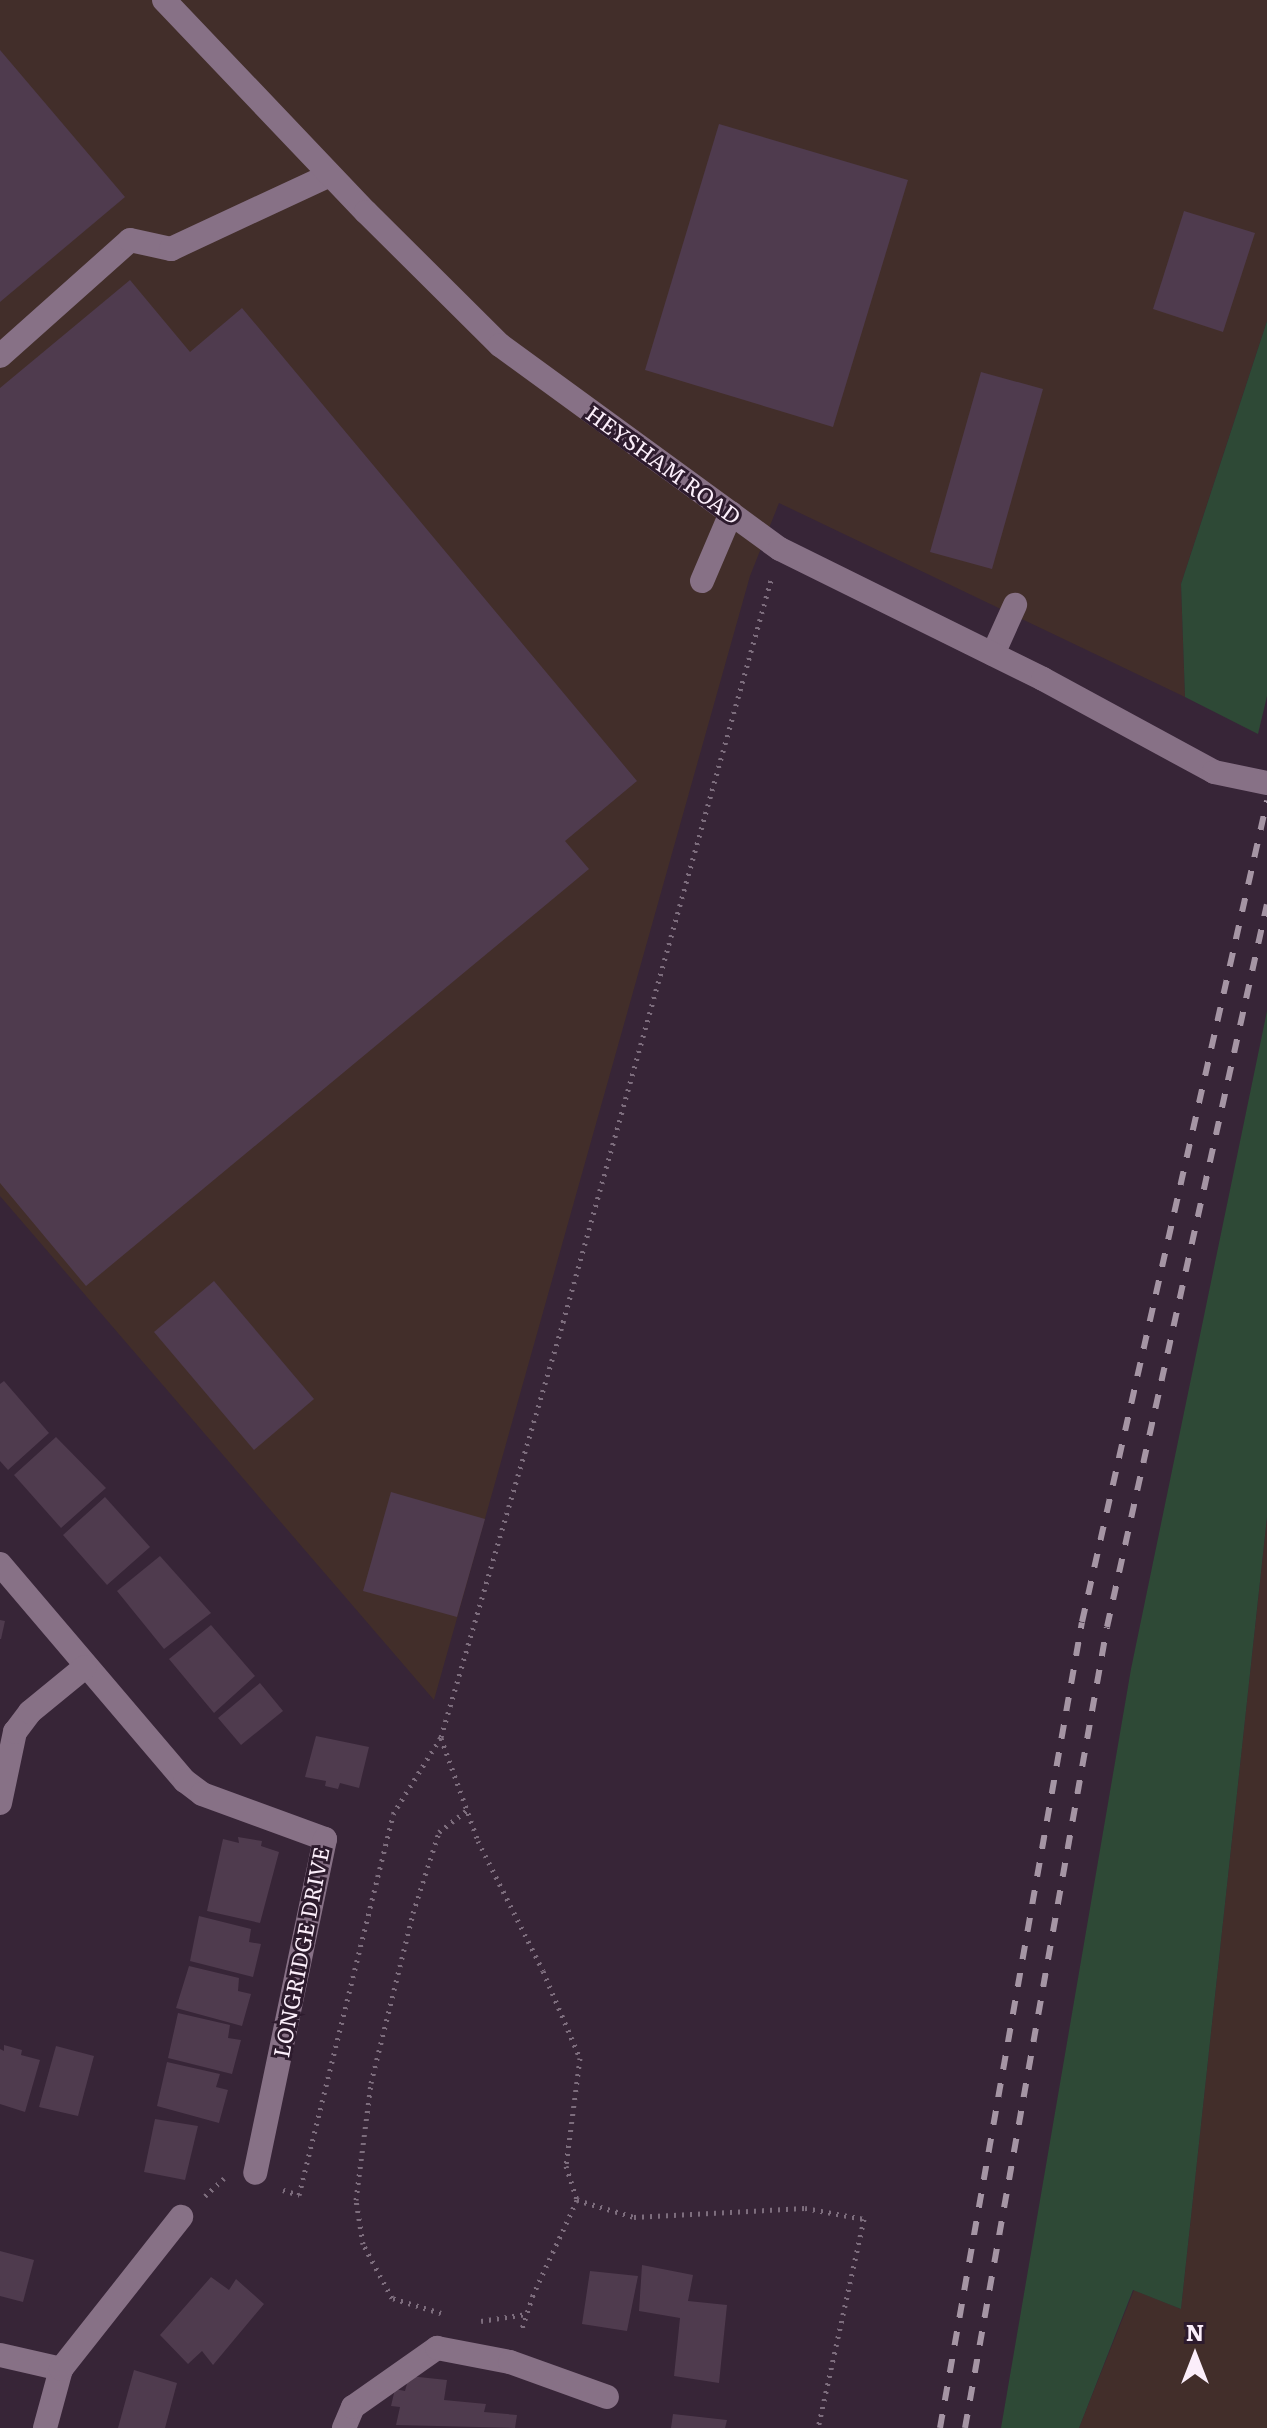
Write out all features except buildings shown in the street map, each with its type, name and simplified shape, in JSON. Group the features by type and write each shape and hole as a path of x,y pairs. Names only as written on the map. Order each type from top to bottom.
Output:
{"street":[{"name":"HEYSHAM ROAD","path":"164,0 330,175 500,345 780,549 993,654 1214,772 1267,783"},
{"path":"0,356 130,240 171,249 330,175"},
{"path":"702,581 731,513"},
{"path":"993,654 1015,605"},
{"name":"LONGRIDGE DRIVE","path":"0,1564 185,1781 202,1794 325,1839 263,2180"},
{"path":"0,1803 15,1732 30,1712 85,1667"},
{"path":"45,2428 61,2369 181,2217"},
{"path":"344,2428 353,2407 437,2348 510,2362 607,2397"},
{"path":"0,2355 61,2369"}],"path":[{"path":"263,2180 299,2195 393,1814 441,1737 563,1322 718,759 780,549"},
{"path":"441,1737 478,1841 543,1971 580,2058 566,2166 577,2200 527,2314 510,2362"},
{"path":"447,2314 392,2298 363,2244 356,2200 371,2083 413,1913 439,1832 467,1810"},
{"path":"577,2200 634,2217 805,2208 864,2219 818,2428"},
{"path":"475,2322 527,2314"}],"shaded area":[{"path":"0,0 1267,0 1267,321 1181,584 1185,697 779,503 750,576 434,1700 0,1196"},
{"path":"1267,1517 1267,2428 1079,2428 1134,2290 1181,2309"}],"green space":[{"path":"1267,321 1267,696 1258,734 1185,697 1181,584"},
{"path":"1267,1011 1267,1517 1181,2309 1133,2290 1079,2428 1001,2428 1131,1669"}],"railway":[{"path":"940,2428 1082,1622 1267,801"},
{"path":"965,2428 1107,1627 1267,904"}]}
